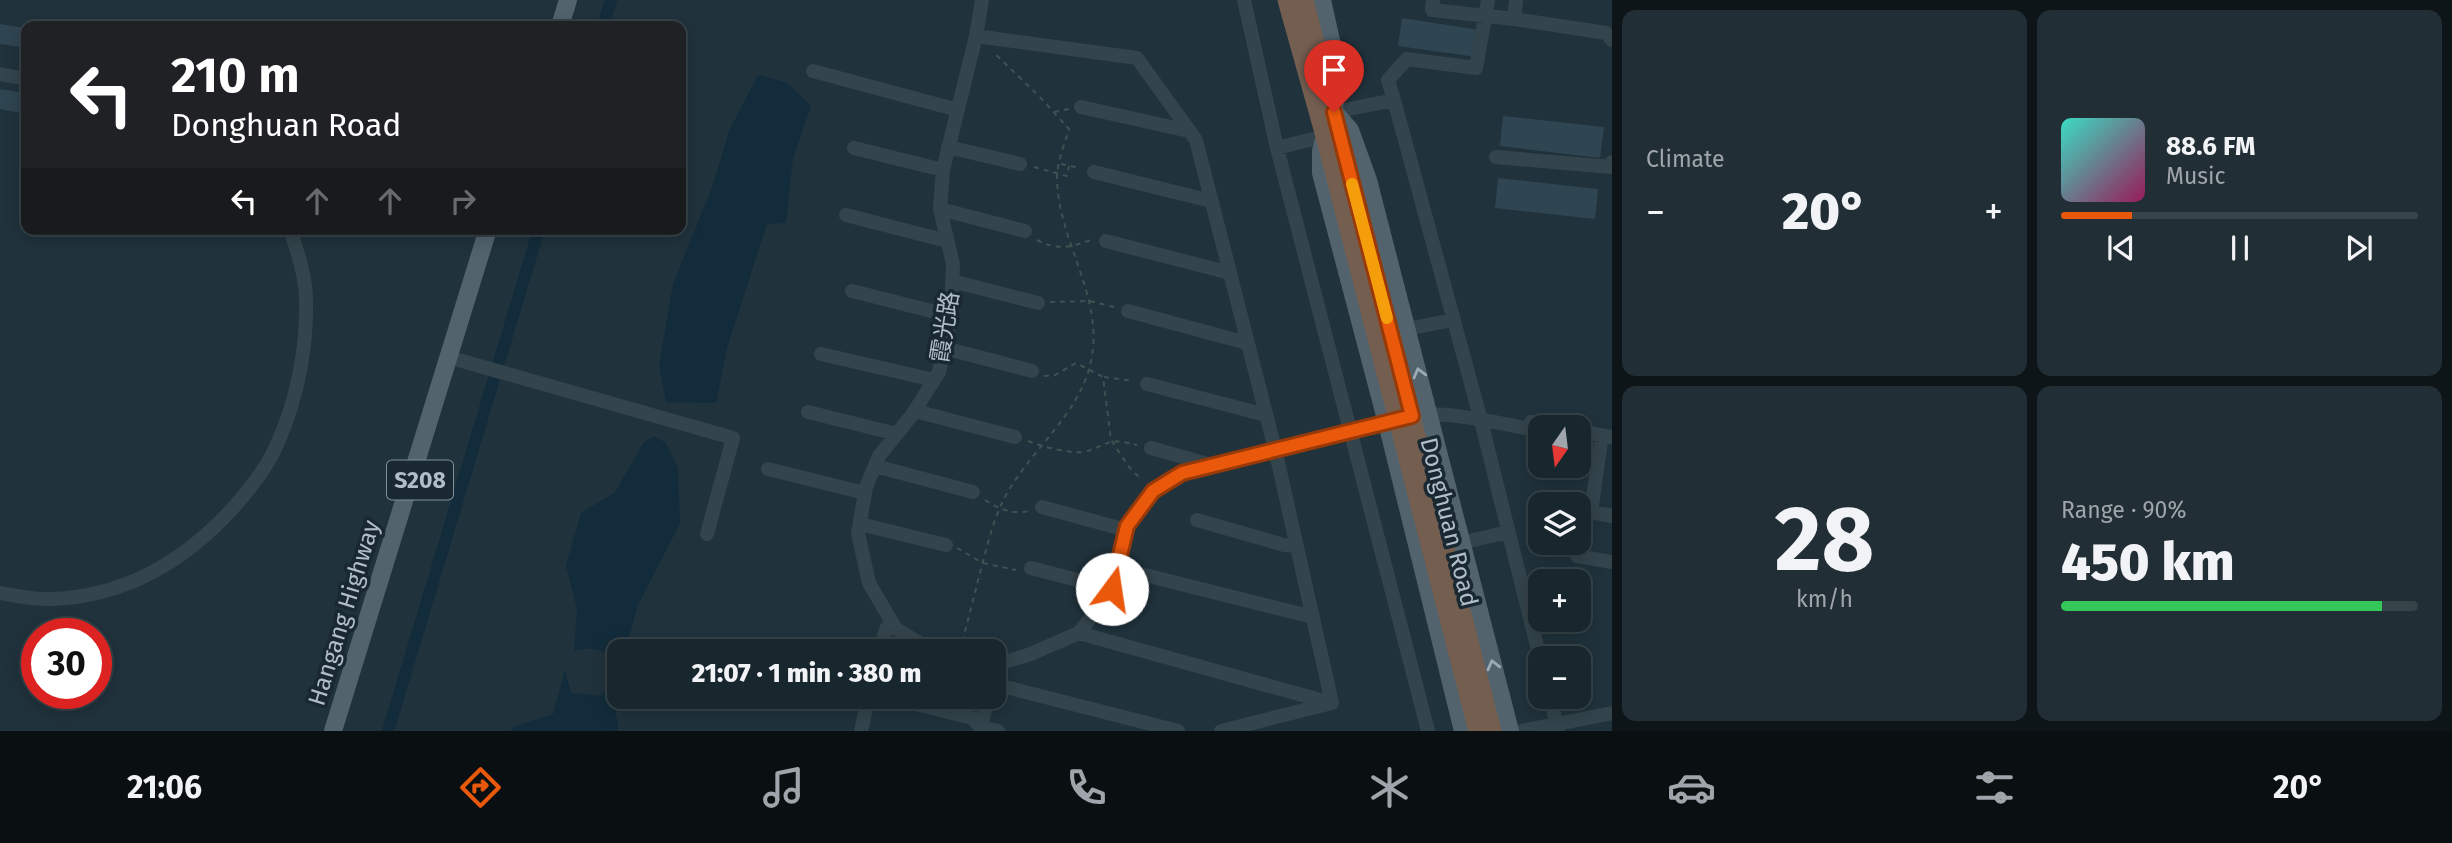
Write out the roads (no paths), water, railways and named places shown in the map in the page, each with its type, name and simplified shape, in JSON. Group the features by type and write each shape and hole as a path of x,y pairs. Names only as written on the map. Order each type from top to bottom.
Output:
{"highway":[{"name":"Donghuan Road","path":"1287,0 1409,415 1454,545 1492,731"},
{"name":"Donghuan Road","path":"1304,0 1399,331 1409,415 1478,731"}],"main road":[{"path":"553,21 559,0"},
{"path":"562,21 568,0"},
{"path":"1322,0 1336,63 1334,112"},
{"name":"Hangang Highway","path":"344,731 486,235"},
{"name":"Hangang Highway","path":"333,731 452,358 495,235"},
{"path":"1409,415 1463,731"},
{"path":"1454,545 1510,731"}],"street":[{"name":"霞光路","path":"913,639 896,629 869,583 858,533 865,493 879,456 915,411 939,372 951,316 953,264 940,209 943,170 976,36 982,0"},
{"path":"1244,0 1277,148 1427,731"},
{"path":"1433,0 1432,10 1606,33 1612,40"},
{"path":"1488,0 1476,68 1407,59 1388,80 1479,417 1537,646"},
{"path":"1514,19 1516,0"},
{"path":"976,36 1137,58 1196,140 1275,449 1332,703"},
{"path":"813,71 958,110"},
{"path":"0,74 21,78"},
{"path":"1334,112 1394,100"},
{"path":"1081,107 1189,131"},
{"path":"1277,148 1325,136"},
{"path":"948,147 1020,164"},
{"path":"854,148 943,170"},
{"path":"1496,157 1611,167 1612,162"},
{"path":"1094,172 1211,201"},
{"path":"940,209 1025,231"},
{"path":"846,215 947,241"},
{"path":"0,593 51,600 92,594 135,582 180,557 197,544 252,485 267,465 278,443 292,402 300,365 306,302 301,266 292,235"},
{"path":"1106,241 1230,274"},
{"path":"952,281 1038,303"},
{"path":"852,290 951,316"},
{"path":"1128,311 1248,342"},
{"path":"1399,331 1453,320"},
{"path":"944,348 1032,371"},
{"path":"821,354 934,380"},
{"path":"452,358 733,438 707,534"},
{"path":"1147,384 1266,415"},
{"path":"915,411 1015,436"},
{"path":"808,412 897,434"},
{"path":"1006,662 1079,633 1112,589 1126,530 1153,491 1182,473 1409,415 1479,417 1528,423"},
{"path":"1479,417 1528,428"},
{"path":"1607,440 1591,512 1612,516"},
{"path":"1151,448 1213,465"},
{"path":"875,466 973,492"},
{"path":"768,469 865,493"},
{"path":"1042,507 1126,530"},
{"path":"1197,520 1284,545 1297,546"},
{"path":"860,524 946,545"},
{"path":"1454,545 1508,532"},
{"path":"1577,556 1612,562"},
{"path":"1031,568 1112,589"},
{"path":"1117,568 1313,617"},
{"path":"883,639 886,629 893,624"},
{"path":"1079,633 1332,703"},
{"path":"1006,687 1178,731"},
{"path":"1222,731 1332,703"},
{"path":"860,731 866,709"},
{"path":"936,709 972,718 980,729 998,731"},
{"path":"980,729 985,709"},
{"path":"1553,709 1557,727"},
{"path":"1521,731 1557,727 1612,713"}],"water":[{"path":"758,75 787,83 811,106 793,158 786,223 767,224 727,348 716,403 666,402 659,365 673,284 711,190 730,129"},
{"path":"654,436 666,443 678,469 680,523 638,605 628,639 607,639 607,654 596,650 574,651 577,609 566,566 581,513 615,492 644,442"},
{"path":"565,670 571,693 600,696 607,689 607,709 616,709 618,731 511,731 513,727 553,714"}],"waterway":[{"path":"605,21 611,0"},
{"path":"388,731 537,235"}]}
